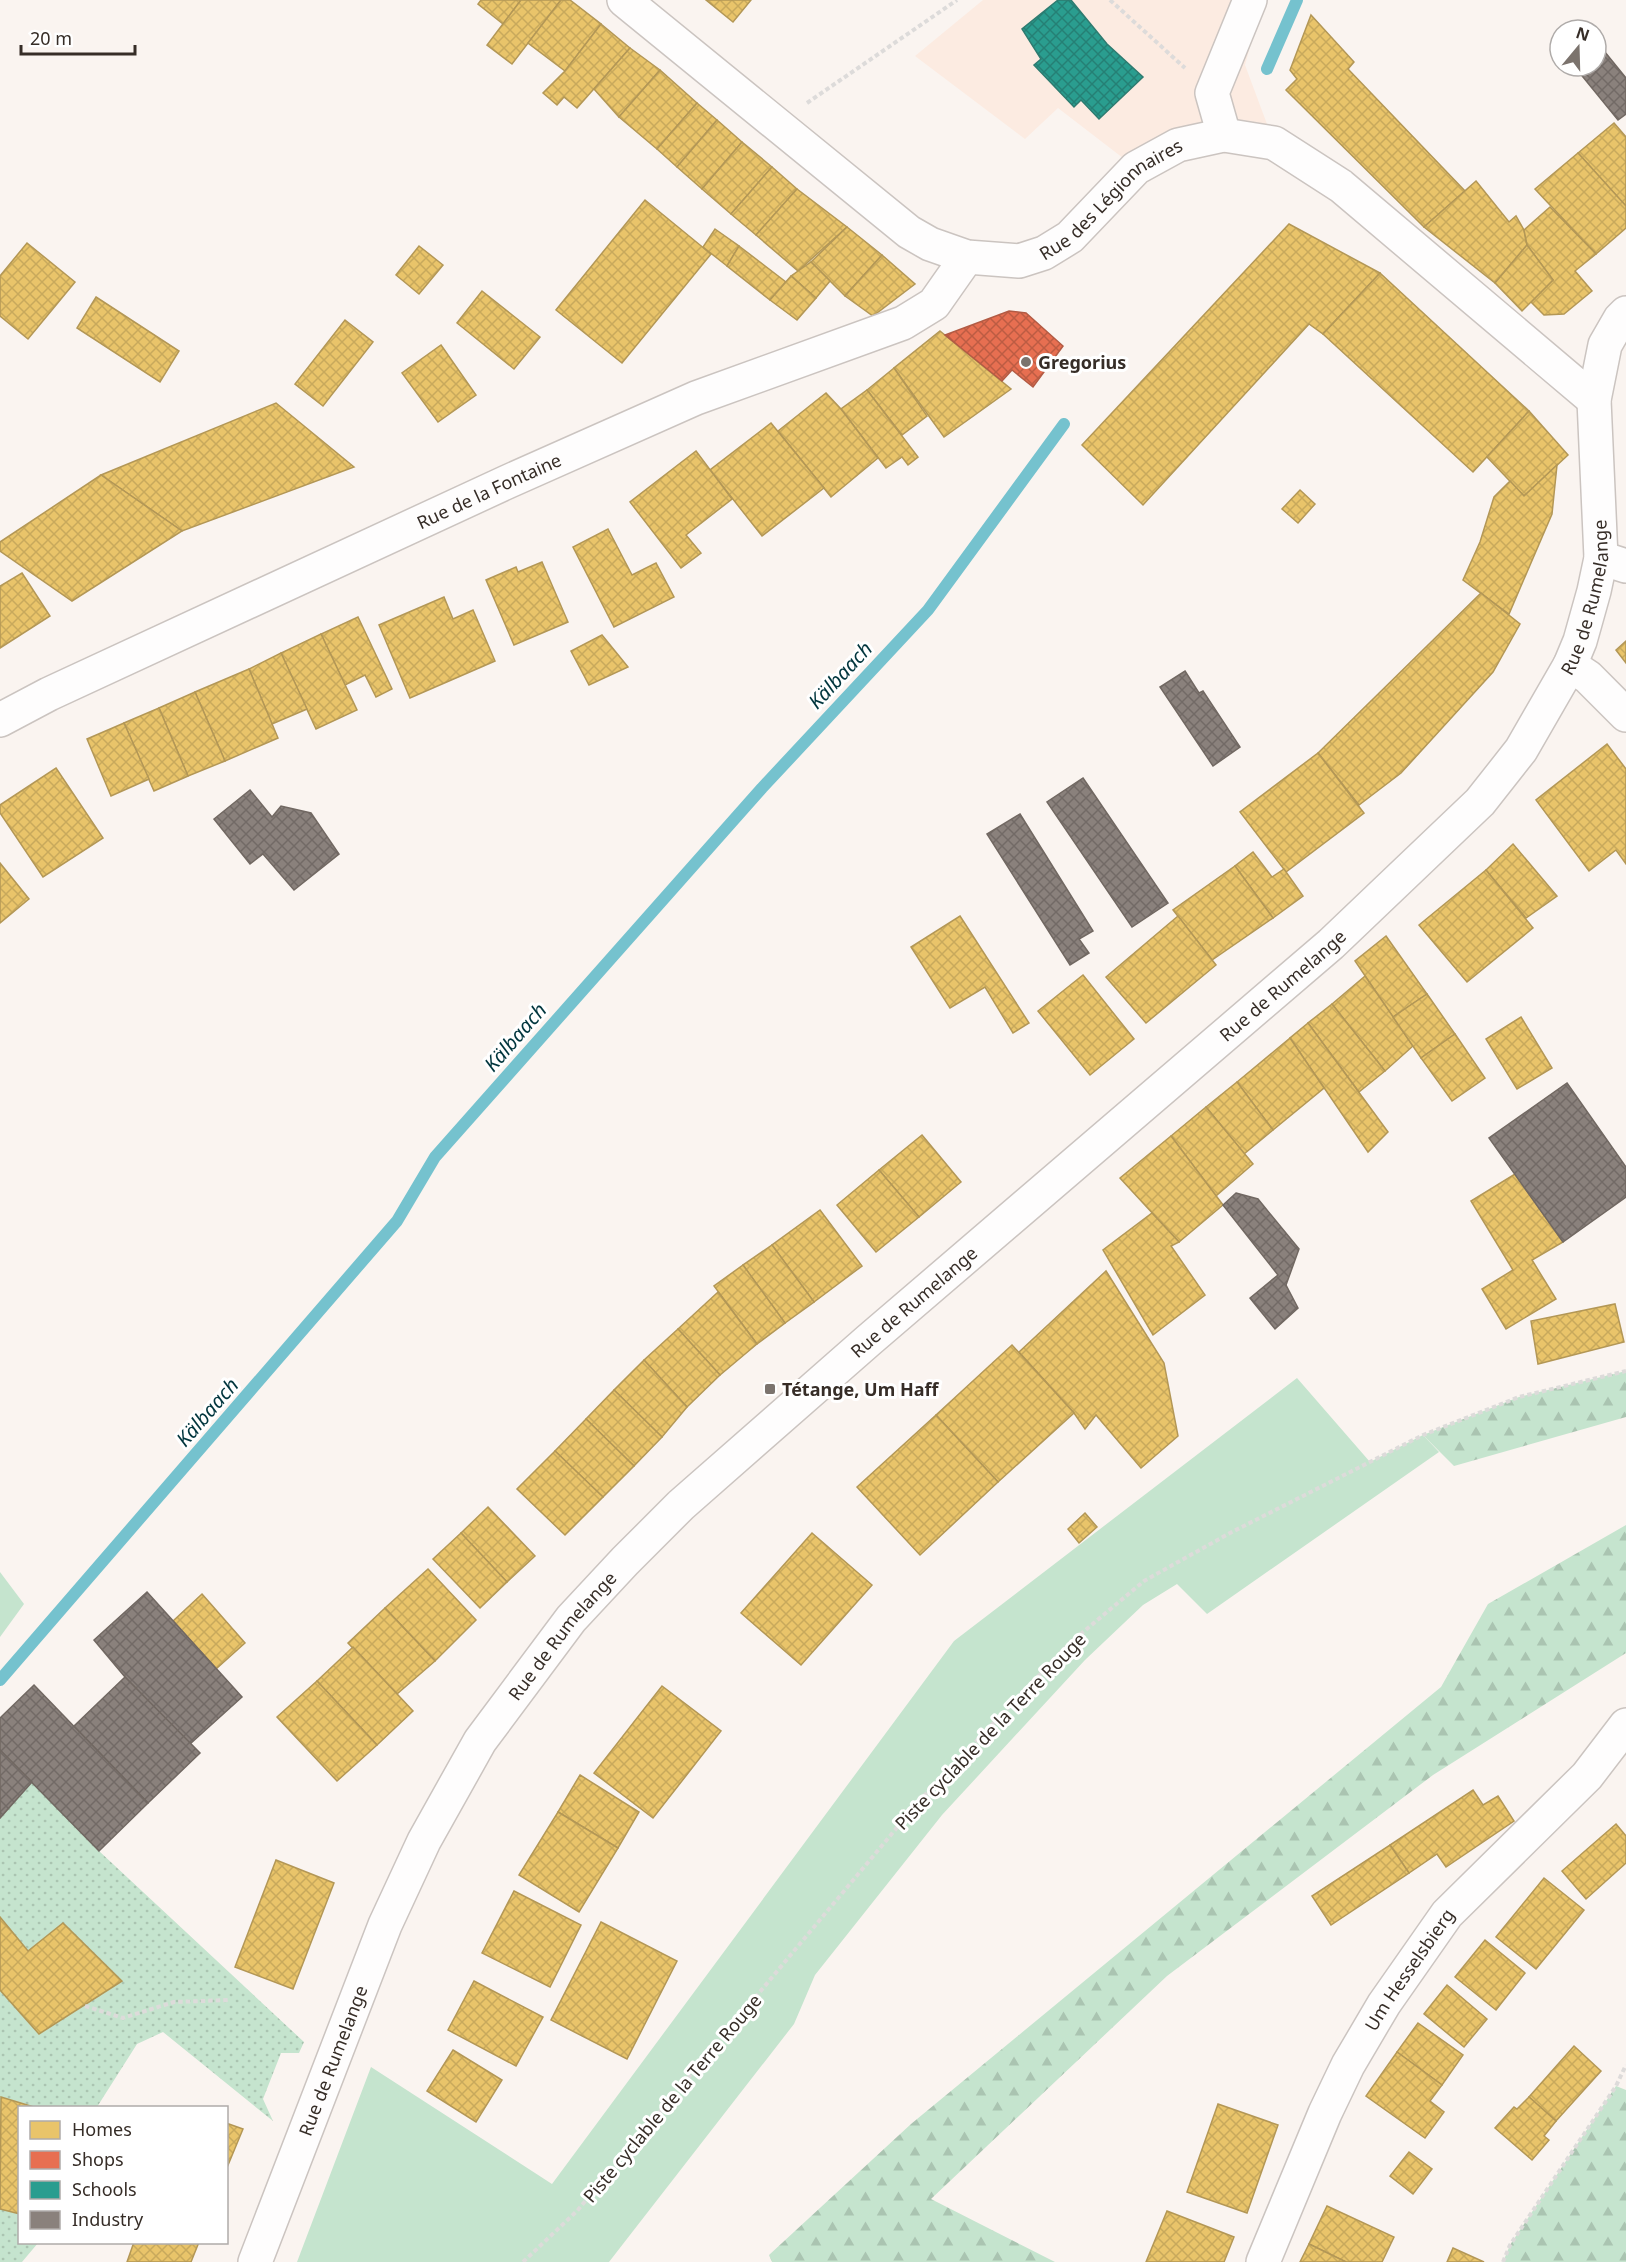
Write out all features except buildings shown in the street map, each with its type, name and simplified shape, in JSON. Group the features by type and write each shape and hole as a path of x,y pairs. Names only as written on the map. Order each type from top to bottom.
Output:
{"street":[{"name":"Rue des Légionnaires","path":"624,0 909,232 930,244 967,257 1019,261 1044,253 1070,237 1136,168 1178,146 1224,135 1274,143 1341,186 1594,400"},
{"path":"1224,135 1212,93 1250,0"},
{"name":"Rue de la Fontaine","path":"0,720 49,694 486,491 696,398 903,323 934,304 967,257"},
{"name":"Rue de Rumelange","path":"255,2262 385,1926 424,1841 480,1741 571,1619 681,1505 878,1332 1331,944 1480,802 1514,759 1570,665 1613,562 1594,400 1605,345 1626,313"},
{"path":"1570,665 1588,677 1626,715"},
{"name":"Um Hesselsbierg","path":"1263,2262 1348,2065 1384,2004 1447,1914 1587,1776 1626,1725"}],"path":[{"path":"776,123 957,0"},
{"path":"1110,0 1212,93"},
{"name":"Piste cyclable de la Terre Rouge","path":"524,2262 577,2211 920,1800 1070,1643 1144,1581 1230,1533 1423,1435 1519,1397 1626,1371"},
{"path":"84,2006 123,2018 174,2002 230,2000"},
{"path":"1503,2262 1510,2245 1616,2086 1626,2065"}],"shaded area":[{"path":"983,0 1263,0 1245,65 1274,143 1224,135 1136,168 1058,108 1025,139 915,56"}],"green space":[{"path":"1626,1371 1626,1417 1454,1466 1423,1435 1519,1397"},
{"path":"1297,1378 1370,1462 1423,1435 1439,1452 1207,1614 1177,1584 1143,1605 1085,1660 942,1815 815,1975 794,2024 609,2262 297,2262 371,2067 552,2184 954,1641"},
{"path":"1626,1525 1626,1653 1433,1775 1167,1976 931,2199 1055,2262 772,2262 769,2255 911,2124 1441,1687 1488,1604"},
{"path":"0,1572 24,1604 0,1637"},
{"path":"0,1745 99,1851 304,2042 299,2053 281,2053 263,2099 273,2121 163,2032 137,2044 98,2106 18,2106 18,2244 37,2244 22,2262 0,2262"},
{"path":"1616,2086 1626,2090 1626,2262 1503,2262 1510,2245"}],"waterway":[{"name":"Kälbaach","path":"1267,69 1297,0"},
{"name":"Kälbaach","path":"0,1680 397,1221 435,1157 762,788 928,610 1064,424"}],"place":[{"name":"Gregorius","path":"1026,362"},
{"name":"Tétange, Um Haff","path":"770,1389"}]}
